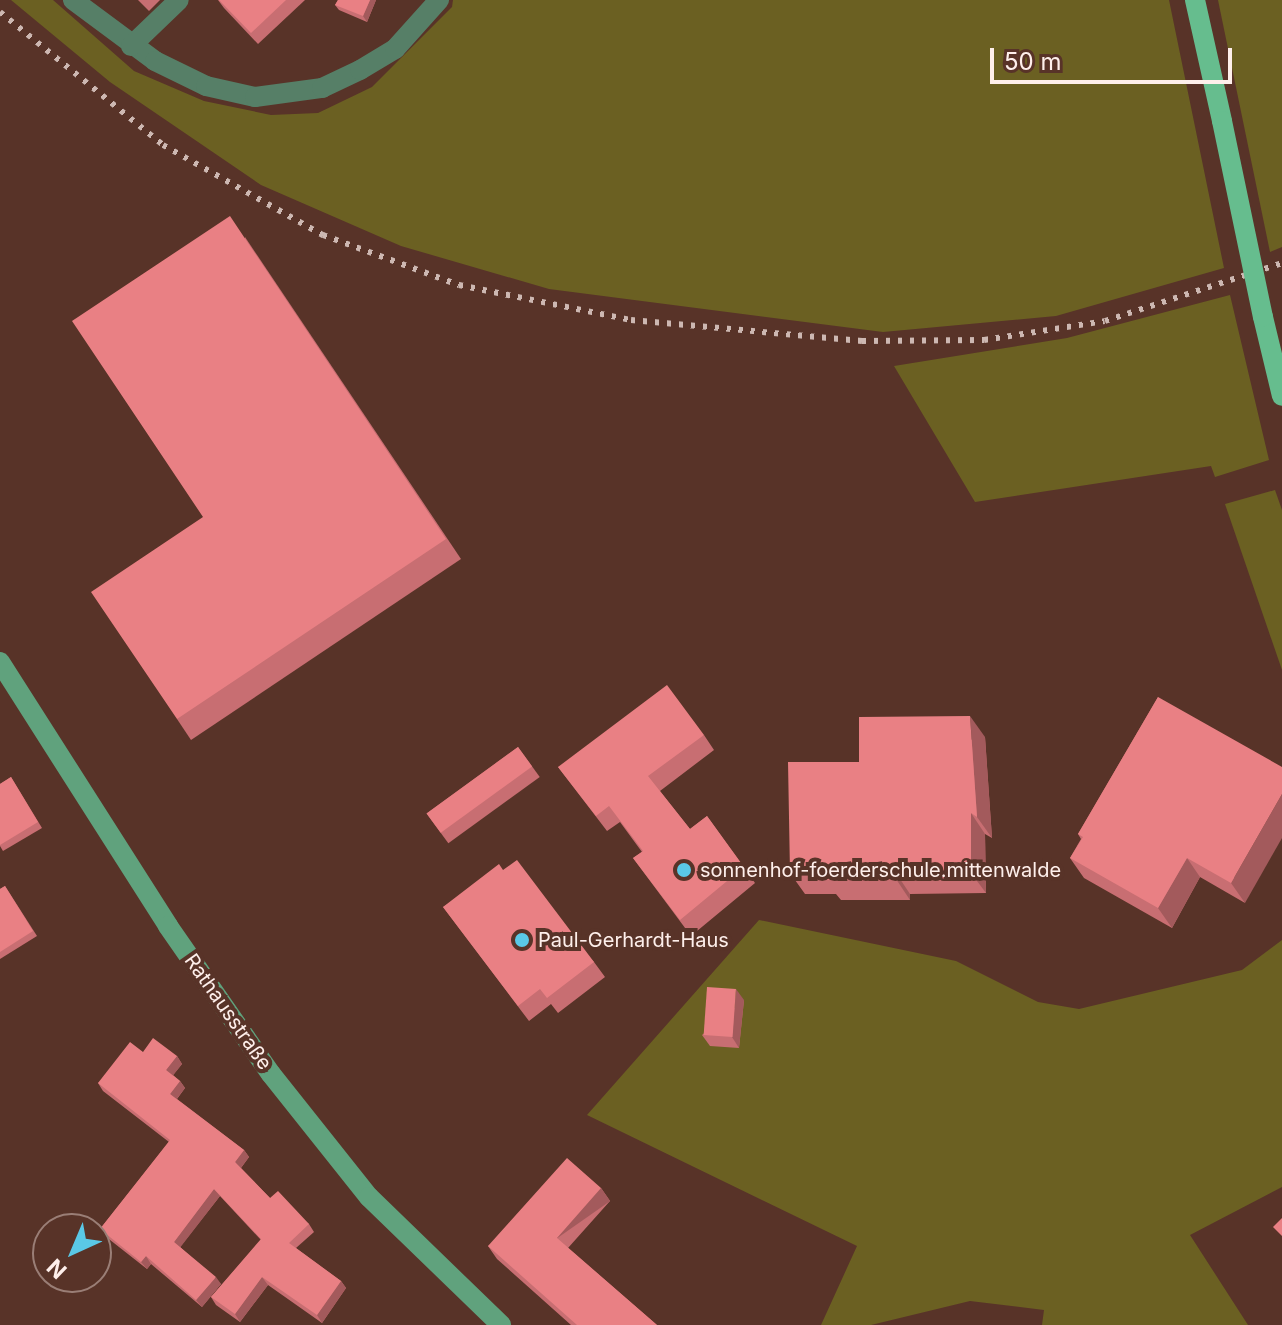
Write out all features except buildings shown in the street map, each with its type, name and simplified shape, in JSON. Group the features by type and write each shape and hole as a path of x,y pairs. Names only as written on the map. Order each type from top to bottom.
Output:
{"main road":[{"path":"1195,0 1282,396"},
{"name":"Rathausstraße","path":"0,662 168,926 271,1074 378,1206 501,1325"}],"street":[{"path":"73,0 131,46 231,94 292,94 322,88 395,49 439,0"},
{"path":"131,46 179,0"}],"shaded area":[{"path":"11,0 53,0 134,71 204,101 271,115 318,113 372,87 452,7 453,0 1169,0 1224,268 1056,316 883,332 549,289 401,246 261,185 110,82"},
{"path":"1218,0 1282,0 1282,247 1270,252"},
{"path":"1230,295 1269,460 1215,477 1211,466 975,502 894,366 1067,338"},
{"path":"1275,490 1282,510 1282,670 1225,504"},
{"path":"759,920 956,961 1038,1002 1079,1009 1242,970 1282,940 1282,1187 1190,1235 1248,1325 1042,1325 1044,1310 970,1301 871,1325 821,1325 857,1246 587,1115"}],"railway":[{"path":"0,12 163,145 323,235 459,285 631,320 862,341 984,340 1105,321 1282,263"}],"place":[{"name":"sonnenhof-foerderschule.mittenwalde","path":"684,870"},
{"name":"Paul-Gerhardt-Haus","path":"522,940"}]}
